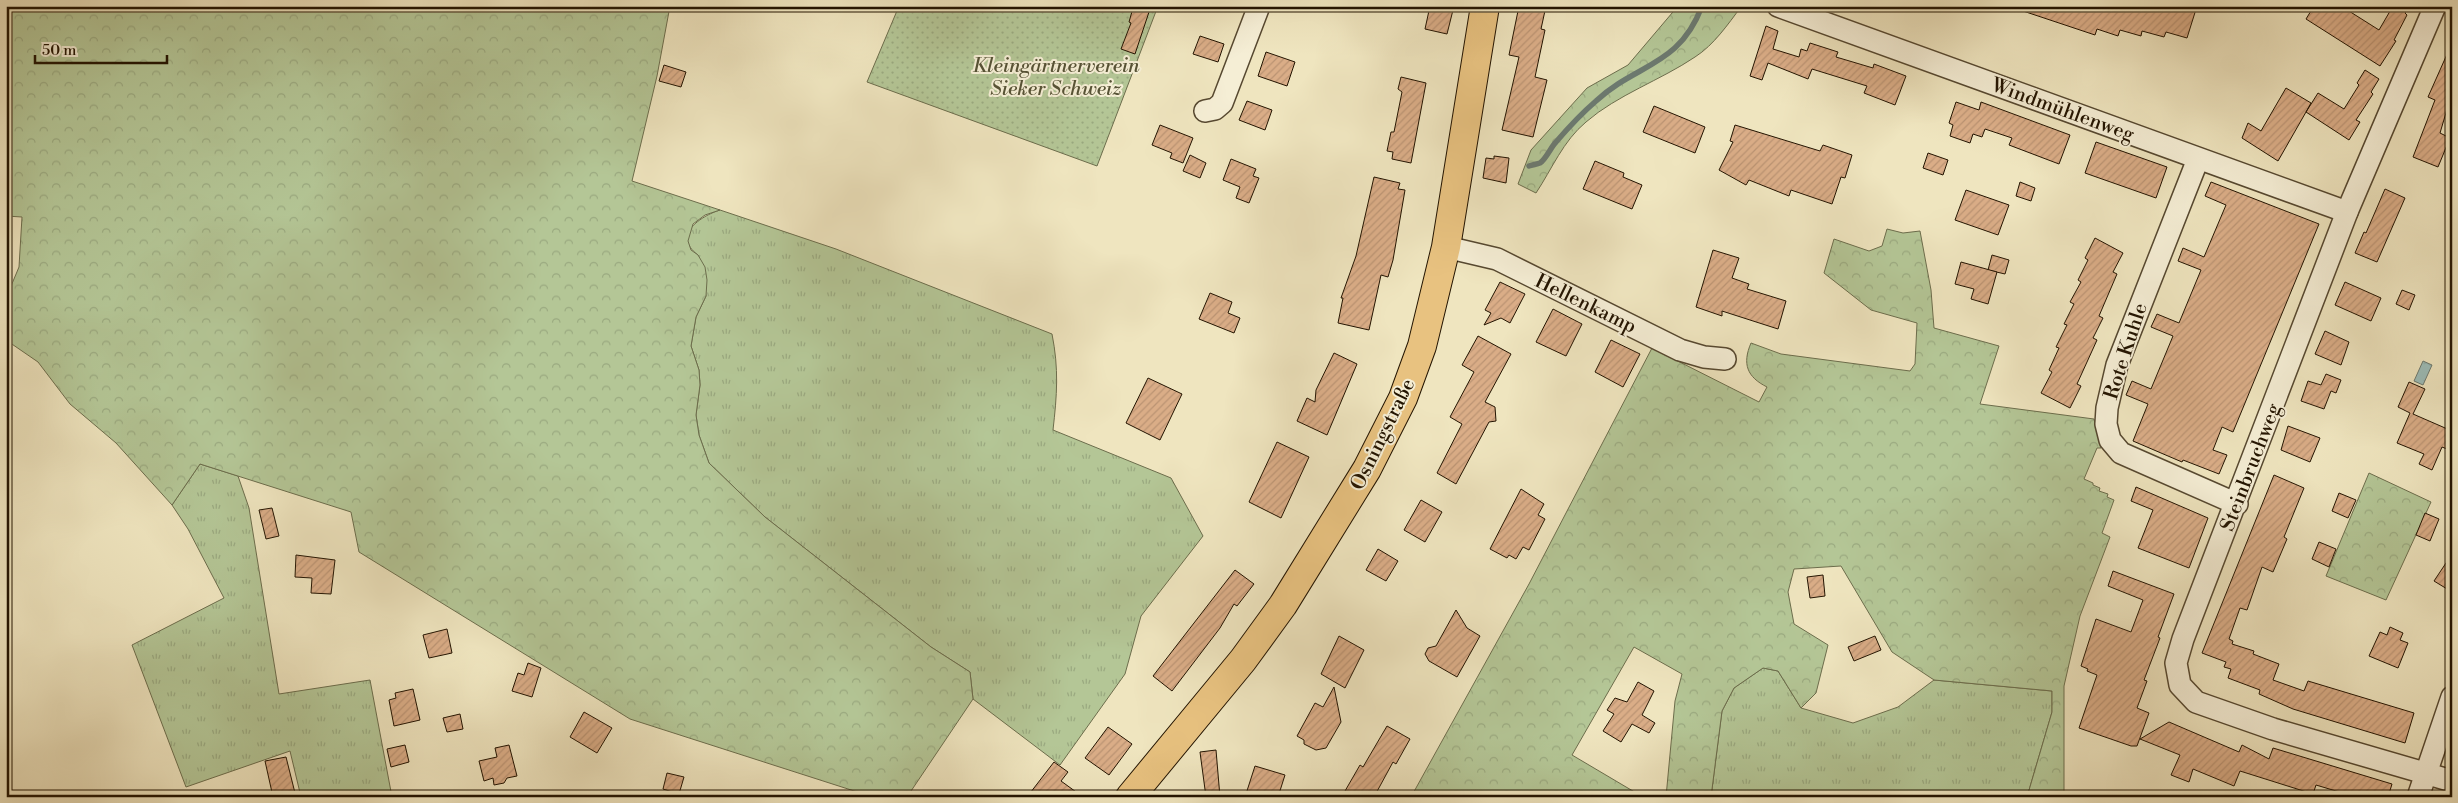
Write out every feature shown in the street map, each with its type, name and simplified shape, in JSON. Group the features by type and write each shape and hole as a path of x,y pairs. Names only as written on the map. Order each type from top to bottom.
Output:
{"main road":[{"name":"Osningstraße","path":"1130,797 1222,686 1266,629 1318,549 1367,468 1404,398 1419,355 1446,247 1485,6"}],"street":[{"path":"1205,112 1215,110 1222,103 1260,6"},
{"name":"Windmühlenweg","path":"1778,6 2347,212"},
{"name":"Steinbruchweg","path":"2434,6 2347,212 2183,639 2176,663 2180,685 2196,702 2273,729 2452,781"},
{"name":"Rote Kuhle","path":"2198,159 2126,337 2111,385 2106,424 2110,440 2121,453 2236,504"},
{"name":"Hellenkamp","path":"1446,247 1497,258 1680,350 1704,357 1725,359"},
{"path":"2418,797 2452,697"}],"green space":[{"path":"6,6 670,6 657,76 632,181 720,210 705,215 693,224 688,241 691,250 698,255 705,267 707,280 706,296 696,317 691,346 699,370 700,385 696,415 699,435 709,463 765,517 931,647 970,672 973,699 907,797 873,797 630,719 359,552 351,512 200,464 172,505 116,443 70,404 38,362 6,340 6,298 19,267 22,217 6,216"},
{"name":"Kleingärtnerverein Sieker Schweiz","path":"899,6 1158,6 1097,166 867,82"},
{"path":"1678,6 1741,7 1720,34 1702,52 1611,104 1586,122 1564,146 1536,193 1518,184 1531,150 1587,88 1628,65"},
{"path":"720,210 836,249 1052,334 1057,382 1053,430 1171,478 1203,536 1141,616 1125,674 1060,765 973,699 970,672 931,647 765,517 709,463 699,435 696,415 700,385 699,370 691,346 696,317 706,296 698,255 690,248 687,240 692,227 705,217"},
{"path":"1887,229 1903,233 1920,231 1931,290 1934,328 1999,346 1980,404 2094,419 2101,448 2097,448 2084,479 2093,483 2093,485 2100,488 2099,491 2108,494 2107,497 2114,500 2102,533 2110,537 2080,616 2064,686 2064,797 2027,797 2052,712 2052,691 1934,680 1892,652 1841,566 1794,569 1788,592 1794,624 1828,645 1816,693 1801,708 1778,671 1763,668 1734,688 1722,711 1711,797 1666,797 1675,701 1682,674 1634,647 1572,755 1643,797 1411,797 1529,584 1652,348 1759,402 1767,387 1755,379 1748,369 1747,357 1751,343 1781,354 1910,371 1915,364 1917,323 1871,310 1824,273 1834,239 1869,251 1882,246"},
{"path":"200,464 238,476 249,508 279,694 370,680 392,797 301,797 290,751 186,787 132,645 224,598 188,529 172,505"},
{"path":"2369,473 2431,502 2386,600 2326,576"},
{"path":"1763,668 1778,671 1801,708 1853,723 1898,707 1934,680 2052,691 2052,712 2027,797 1711,797 1722,711 1734,688"}],"water":[{"path":"2423,361 2432,365 2423,385 2414,381"}],"building":[{"path":"1138,6 1151,6 1135,54 1121,49 1131,23 1129,22 1133,8 1137,9"},
{"path":"1430,6 1454,6 1447,34 1425,29"},
{"path":"1519,6 1546,6 1541,29 1545,30 1535,77 1547,80 1533,137 1502,130 1519,57 1509,55"},
{"path":"2018,6 2197,6 2187,38 2166,32 2164,37 2142,31 2141,36 2120,30 2118,36 2097,29 2095,35 2017,9"},
{"path":"2314,6 2341,6 2379,30 2393,6 2409,6 2405,13 2407,15 2394,40 2396,41 2380,66 2306,19"},
{"path":"1766,26 1778,31 1773,49 1799,57 1801,49 1807,51 1810,43 1838,52 1836,57 1873,68 1874,64 1906,76 1895,105 1864,93 1867,86 1812,69 1808,79 1768,63 1762,80 1750,76"},
{"path":"1200,36 1224,44 1218,62 1193,54"},
{"path":"2452,43 2452,107 2448,106 2440,133 2450,138 2438,167 2413,157 2435,100 2428,97"},
{"path":"1266,52 1295,62 1287,86 1258,76"},
{"path":"664,65 686,72 681,87 659,81"},
{"path":"2365,70 2379,79 2371,92 2373,94 2356,120 2360,122 2349,140 2306,112 2318,93 2344,109 2359,85 2357,83"},
{"path":"1401,77 1426,83 1411,163 1392,159 1393,152 1387,151 1391,132 1394,132 1402,92 1398,89"},
{"path":"2286,88 2311,103 2278,161 2242,138 2248,123 2261,131"},
{"path":"1247,101 1272,110 1265,130 1239,120"},
{"path":"1956,102 1979,110 1981,102 2070,135 2059,164 2009,145 2012,138 1985,129 1982,137 1973,134 1970,143 1950,136 1953,125 1949,123"},
{"path":"1654,106 1705,127 1695,153 1643,132"},
{"path":"1160,125 1193,138 1183,163 1170,158 1172,153 1152,145"},
{"path":"1735,125 1820,151 1823,145 1852,155 1845,178 1841,177 1832,204 1791,190 1789,196 1749,180 1746,185 1719,170 1733,142 1730,141"},
{"path":"2096,142 2167,167 2156,198 2085,173"},
{"path":"1928,153 1948,160 1943,175 1923,168"},
{"path":"1190,155 1206,163 1200,178 1183,171"},
{"path":"1494,156 1509,158 1506,183 1483,178 1486,158 1494,159"},
{"path":"1231,159 1256,169 1253,176 1259,178 1249,203 1236,198 1240,187 1223,180"},
{"path":"1595,161 1624,173 1623,177 1642,185 1632,209 1583,189"},
{"path":"1374,177 1400,183 1398,189 1405,190 1393,260 1388,277 1381,275 1369,330 1338,323 1343,298 1341,298 1356,256"},
{"path":"2020,182 2035,188 2031,201 2016,196"},
{"path":"2211,182 2319,224 2233,432 2222,427 2213,450 2227,455 2219,474 2183,460 2182,462 2133,441 2148,404 2126,395 2132,381 2151,389 2173,336 2151,327 2157,314 2179,323 2201,270 2178,261 2183,248 2204,257 2226,205 2205,196"},
{"path":"2385,189 2405,198 2377,262 2355,253"},
{"path":"1966,190 2009,205 1998,235 1955,220"},
{"path":"2095,238 2123,253 2113,272 2117,274 2099,316 2103,318 2093,338 2097,340 2077,384 2081,386 2070,408 2041,393 2052,372 2049,370 2059,348 2056,347 2067,325 2064,324 2074,304 2070,302 2081,282 2078,280 2088,260 2085,258"},
{"path":"1713,250 1739,258 1732,278 1749,284 1747,289 1786,301 1778,329 1722,311 1722,316 1696,307"},
{"path":"1992,255 2009,260 2005,274 1988,270"},
{"path":"1961,262 1997,272 1988,304 1971,299 1974,289 1955,284"},
{"path":"1500,282 1525,294 1510,323 1501,318 1484,325 1491,313 1485,310"},
{"path":"2345,282 2381,298 2371,321 2335,305"},
{"path":"2402,290 2415,295 2409,310 2396,304"},
{"path":"1210,293 1232,302 1228,313 1240,318 1234,333 1199,319"},
{"path":"1553,309 1582,324 1566,356 1536,342"},
{"path":"2325,331 2349,342 2341,365 2315,354"},
{"path":"1478,336 1511,354 1485,402 1495,407 1496,421 1489,422 1456,484 1437,473 1462,424 1450,417 1474,372 1462,365"},
{"path":"1611,340 1640,354 1623,387 1595,372"},
{"path":"1334,353 1357,364 1327,435 1297,421 1307,398 1315,402 1316,390"},
{"path":"2326,374 2341,380 2336,393 2331,391 2324,409 2301,401 2308,381 2321,385"},
{"path":"1148,378 1182,394 1160,440 1126,423"},
{"path":"2409,382 2425,389 2413,414 2452,431 2452,451 2442,447 2432,470 2419,464 2424,454 2397,443 2410,413 2398,407"},
{"path":"2288,426 2320,438 2310,462 2281,450"},
{"path":"1277,442 1309,457 1281,518 1249,502"},
{"path":"2274,475 2304,488 2284,537 2287,539 2273,572 2262,567 2247,610 2240,608 2229,639 2233,641 2232,644 2254,651 2253,654 2279,664 2273,680 2304,691 2308,681 2414,713 2405,743 2293,709 2259,694 2260,690 2228,678 2231,669 2224,667 2226,662 2202,653"},
{"path":"2136,487 2208,518 2189,568 2138,548 2153,510 2131,501"},
{"path":"1521,489 1544,504 1538,515 1545,519 1529,550 1523,547 1516,559 1509,555 1507,558 1490,549"},
{"path":"2339,493 2356,500 2348,518 2332,511"},
{"path":"1421,500 1442,512 1425,542 1404,530"},
{"path":"272,508 279,536 266,539 259,510"},
{"path":"2425,513 2439,519 2430,541 2416,535"},
{"path":"2319,542 2336,549 2329,567 2312,559"},
{"path":"1378,549 1398,561 1386,581 1366,570"},
{"path":"2452,554 2452,592 2434,581"},
{"path":"296,555 335,560 331,594 311,593 312,578 295,577"},
{"path":"1235,570 1254,584 1237,606 1234,604 1220,628 1172,691 1153,676"},
{"path":"2113,571 2174,594 2144,680 2147,681 2137,708 2149,713 2137,746 2131,746 2079,728 2097,675 2081,666 2096,619 2131,632 2143,600 2108,586"},
{"path":"1823,575 1825,596 1810,598 1807,577"},
{"path":"1456,610 1467,628 1480,636 1457,677 1429,661 1425,654 1428,648 1436,646"},
{"path":"2390,627 2403,633 2400,640 2408,643 2398,668 2369,656 2380,632 2387,635"},
{"path":"447,629 452,653 429,658 423,635"},
{"path":"1339,636 1364,650 1345,688 1321,674"},
{"path":"1875,636 1881,650 1854,661 1848,647"},
{"path":"528,663 541,668 532,697 512,691 518,673 524,675"},
{"path":"1638,682 1654,691 1642,715 1655,723 1649,733 1632,724 1621,742 1603,731 1614,714 1607,710 1615,698 1627,702"},
{"path":"1334,687 1341,722 1326,748 1316,750 1304,744 1304,740 1297,736 1315,703 1323,707"},
{"path":"413,689 420,720 394,726 389,700 396,698 395,693"},
{"path":"584,712 612,728 597,753 570,737"},
{"path":"460,714 463,729 447,732 443,718"},
{"path":"2169,722 2239,752 2242,745 2269,759 2273,748 2392,784 2388,797 2356,797 2316,785 2313,794 2240,771 2234,786 2193,769 2189,782 2171,775 2180,755 2140,739"},
{"path":"1387,726 1410,739 1396,764 1393,762 1374,797 1356,797 1345,791 1360,765 1363,767"},
{"path":"1108,727 1132,744 1109,775 1085,758"},
{"path":"405,745 409,762 391,767 387,749"},
{"path":"509,745 517,776 507,778 504,783 494,785 493,778 484,781 479,761 497,757 495,748"},
{"path":"1216,750 1220,797 1206,797 1200,752"},
{"path":"286,757 296,797 273,797 265,761"},
{"path":"1054,762 1068,772 1061,781 1083,797 1027,797"},
{"path":"1255,766 1285,775 1278,797 1245,797"},
{"path":"667,773 684,777 679,794 663,789"}],"waterway":[{"path":"1529,166 1540,163 1575,121 1611,89 1669,53 1693,26 1702,6"}]}
